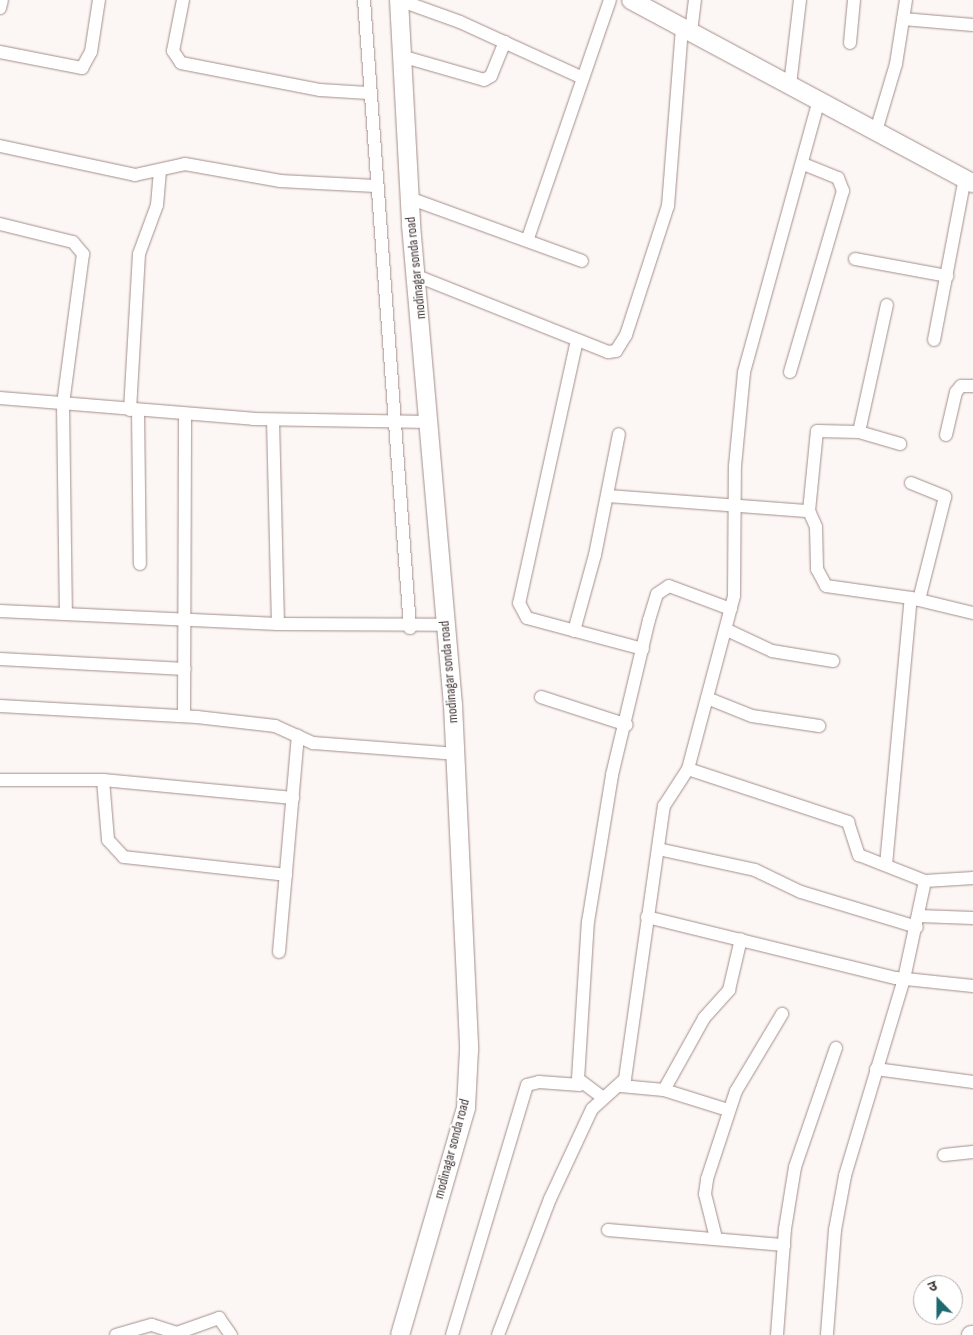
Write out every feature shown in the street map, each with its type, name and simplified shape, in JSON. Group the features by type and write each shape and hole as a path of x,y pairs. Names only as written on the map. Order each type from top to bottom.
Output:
{"street":[{"path":"0,8 2,0"},
{"path":"0,52 82,68 91,52 99,0"},
{"path":"184,0 172,51 180,63 320,90 368,93"},
{"path":"364,0 375,186 399,423 413,628"},
{"path":"399,0 505,42 583,78"},
{"name":"modinagar sonda road","path":"399,0 409,198 417,276 424,422 441,626 469,1050 466,1108 400,1335"},
{"path":"528,238 610,0"},
{"path":"631,0 969,180 934,340"},
{"path":"417,276 608,352 616,351 626,335 668,206 686,30 695,0"},
{"path":"790,85 800,0"},
{"path":"850,43 854,0"},
{"path":"876,131 896,64 906,0"},
{"path":"903,19 973,25"},
{"path":"401,56 484,80 491,76 505,42"},
{"path":"621,1086 636,1020 664,806 688,769 727,630 731,609 735,505 744,372 803,164 819,100"},
{"path":"0,146 135,175 160,172 185,164 280,181 375,186"},
{"path":"790,372 843,191 838,178 803,164"},
{"path":"140,564 134,410 139,254 157,205 160,172"},
{"path":"409,198 528,238 582,261"},
{"path":"0,224 73,242 83,254 63,404 66,614"},
{"path":"855,259 947,276"},
{"path":"859,432 887,305"},
{"path":"577,340 519,603 528,618 643,649"},
{"path":"946,434 956,392 961,386 973,386"},
{"path":"0,398 273,420 424,422"},
{"path":"184,716 186,618 185,414"},
{"path":"273,420 278,624"},
{"path":"900,444 859,432 817,431 810,511 816,527 817,569 826,586 915,599 973,613"},
{"path":"574,631 608,496 619,434"},
{"path":"886,865 915,599 945,497 911,483"},
{"path":"608,496 810,511"},
{"path":"580,1085 577,1064 588,922 610,784 627,724 643,649 661,588 678,589 731,609"},
{"path":"0,611 186,618 278,624 413,628 441,626"},
{"path":"727,630 772,650 832,662"},
{"path":"0,659 185,669"},
{"path":"540,697 627,724"},
{"path":"707,698 752,716 818,726"},
{"path":"0,706 184,716 275,726 313,743 419,754 449,754"},
{"path":"279,952 298,736"},
{"path":"688,769 848,822 859,856 925,881 973,878"},
{"path":"0,780 103,780 293,798"},
{"path":"103,780 108,840 124,857 286,875"},
{"path":"658,850 755,870 801,892 918,922 973,918"},
{"path":"827,1335 835,1230 845,1176 904,979 918,922 925,881"},
{"path":"648,917 904,979 973,986"},
{"path":"664,1090 704,1018 729,990 741,939"},
{"path":"716,1238 705,1194 728,1110 782,1014"},
{"path":"777,1335 784,1245 795,1167 836,1048"},
{"path":"876,1069 973,1082"},
{"path":"452,1335 527,1085 532,1082 580,1085 602,1096"},
{"path":"498,1335 550,1199 602,1096 621,1086 664,1090 728,1110"},
{"path":"944,1156 973,1152"},
{"path":"608,1230 784,1245"},
{"path":"116,1335 152,1325 165,1334 219,1318 231,1335"}]}
